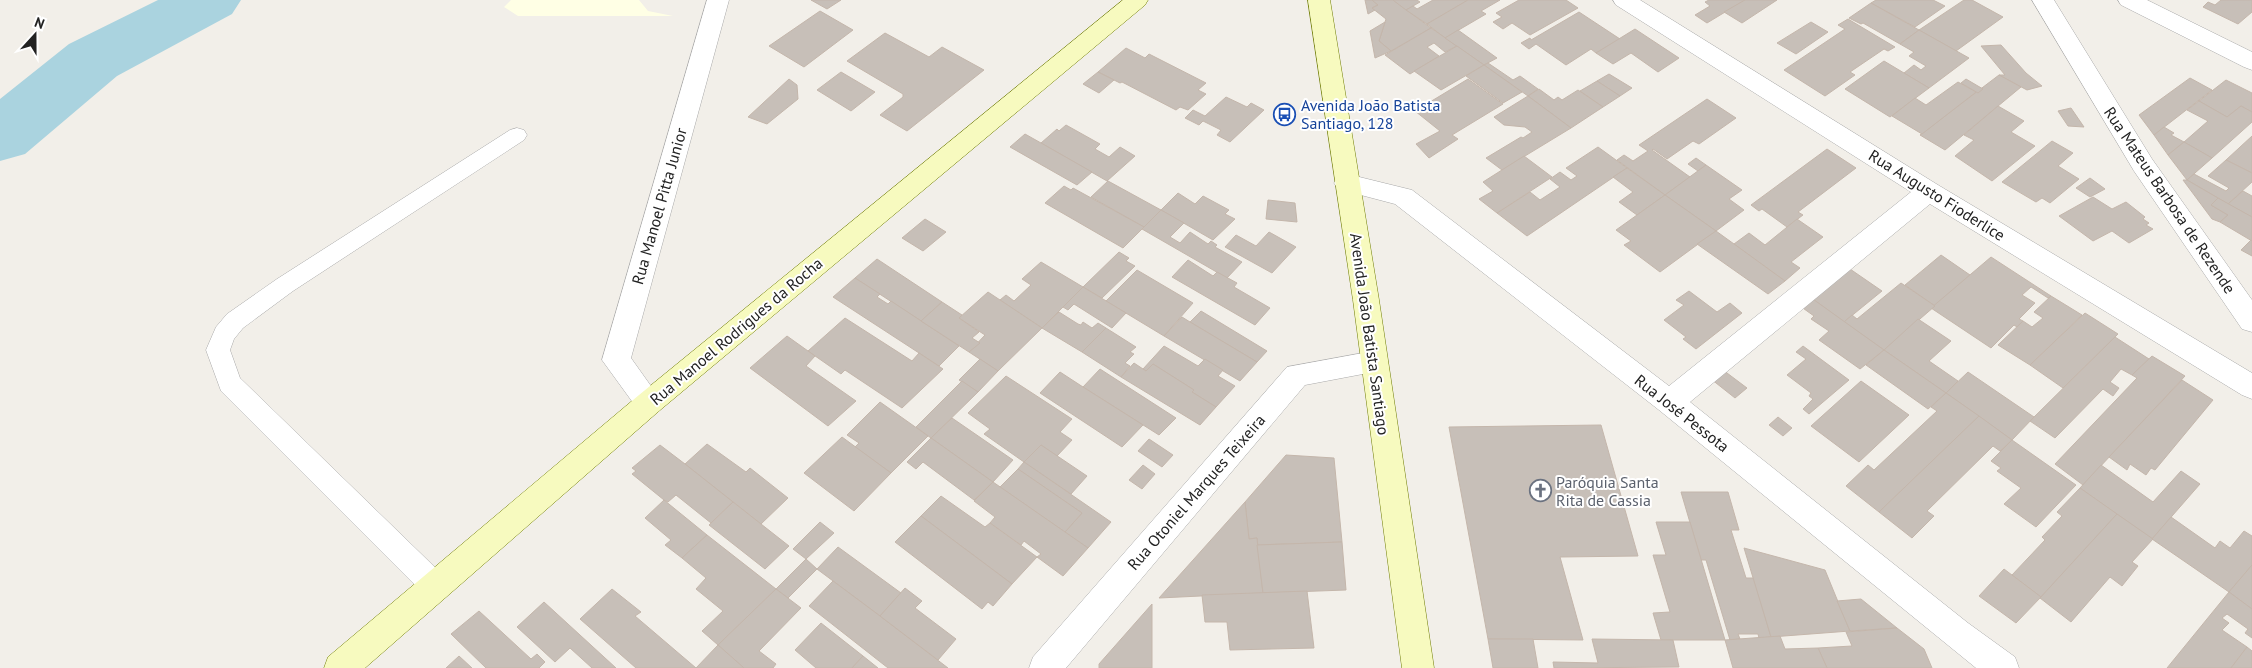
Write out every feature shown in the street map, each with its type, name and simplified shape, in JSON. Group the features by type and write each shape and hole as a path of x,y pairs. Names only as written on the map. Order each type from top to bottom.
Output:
{"street":[{"name":"Rua Manoel Pitta Junior","path":"649,403 616,360 718,0"},
{"name":"Rua Manoel Rodrigues da Rocha","path":"346,665 649,403 1137,0"},
{"name":"Avenida João Batista Santiago","path":"1319,0 1418,668"},
{"name":"Rua Augusto Fioderlice","path":"1624,0 1929,191 2252,387"},
{"name":"Rua Mateus Barbosa de Rezende","path":"2043,0 2143,165 2252,321"},
{"path":"2129,0 2252,62"},
{"name":"Rua José Pessota","path":"1347,183 1403,197 1669,402 1957,634 2003,668"},
{"path":"1669,402 1929,191"},
{"name":"Rua Otoniel Marques Teixeira","path":"1045,668 1297,375 1374,362"},
{"path":"1957,634 1971,668"}],"lane":[{"path":"436,588 230,384 218,350 224,334 235,320 284,285 517,135"}],"shaded area":[{"path":"511,0 639,0 648,11 673,16 518,16 504,7"}],"building":[{"path":"811,0 841,0 827,9"},
{"path":"1365,0 1372,0 1378,5 1372,8 1375,10 1368,14"},
{"path":"1372,0 1393,0 1431,28 1391,51 1379,41 1386,19 1372,8 1378,5"},
{"path":"1393,0 1417,0 1420,2 1406,10"},
{"path":"1433,0 1468,0 1427,24 1406,10 1413,6 1417,9"},
{"path":"1468,0 1500,0 1481,11 1486,14 1445,38 1427,24"},
{"path":"1519,0 1566,0 1578,8 1530,35 1512,23 1503,29 1493,22 1502,17 1496,13"},
{"path":"1709,0 1745,0 1707,23 1695,15 1710,6 1705,2"},
{"path":"1745,0 1777,0 1742,23 1724,12"},
{"path":"1876,0 1933,0 1945,6 1915,27 1871,3"},
{"path":"1964,0 1972,0 2003,17 1956,51 1919,30"},
{"path":"2221,0 2252,0 2252,12 2238,24 2203,7 2208,2 2215,5"},
{"path":"1871,3 1919,30 1900,44 1863,23 1861,24 1849,18"},
{"path":"820,11 853,30 804,67 769,46"},
{"path":"1579,12 1620,39 1596,53 1591,49 1566,65 1536,44 1529,49 1521,43 1530,38 1531,40"},
{"path":"1848,19 1895,47 1888,51 1884,49 1850,72 1855,75 1825,96 1784,70 1845,29 1838,25"},
{"path":"1385,22 1379,41 1391,51 1375,58 1370,31"},
{"path":"1811,22 1828,32 1796,54 1777,43"},
{"path":"1431,28 1457,46 1445,52 1434,43 1427,47 1439,56 1410,74 1385,55"},
{"path":"1635,29 1679,58 1658,72 1631,53 1613,64 1596,53"},
{"path":"1458,30 1497,58 1484,65 1445,38"},
{"path":"1919,30 1969,58 1929,88 1904,73 1914,65 1921,70 1926,66 1909,56 1914,52 1900,44"},
{"path":"885,33 929,57 942,47 984,70 907,131 880,115 903,97 903,94 847,61"},
{"path":"2001,45 2026,73 2042,86 2027,90 1999,75 2005,75 1981,46"},
{"path":"1457,46 1484,65 1441,90 1414,71"},
{"path":"1126,48 1145,58 1149,54 1206,83 1198,90 1206,94 1188,110 1180,107 1176,110 1122,82 1120,83 1098,72"},
{"path":"1884,61 1929,88 1890,117 1845,89"},
{"path":"1488,63 1513,80 1520,76 1538,89 1528,96 1484,65"},
{"path":"1484,65 1522,92 1503,103 1466,76"},
{"path":"841,72 875,92 851,111 817,90"},
{"path":"1098,72 1114,80 1099,93 1083,84"},
{"path":"1609,74 1632,88 1620,96 1597,81"},
{"path":"1999,75 2021,87 1945,150 1920,135"},
{"path":"2190,78 2212,90 2154,135 2139,115"},
{"path":"789,79 797,85 798,99 767,124 748,117"},
{"path":"1468,79 1503,104 1452,135 1458,139 1429,158 1416,144 1440,131 1415,111"},
{"path":"1966,79 1983,89 1978,93 1961,83"},
{"path":"2226,80 2252,93 2252,112 2241,106 2227,117 2199,101"},
{"path":"1597,81 1620,96 1603,107 1580,91"},
{"path":"1958,82 1976,92 1922,134 1892,116 1915,98 1926,105"},
{"path":"1539,89 1554,100 1558,97 1562,100 1578,90 1603,107 1571,128 1528,96"},
{"path":"1528,96 1571,128 1502,170 1486,158 1532,132 1525,127 1504,125 1494,117"},
{"path":"1226,97 1247,107 1251,103 1264,110 1230,142 1217,135 1221,130 1203,121 1199,125 1185,118 1193,110 1205,116"},
{"path":"1707,99 1736,118 1699,144 1693,141 1667,159 1652,150 1690,177 1665,195 1617,160 1624,155 1633,161 1648,151 1639,145"},
{"path":"2199,101 2227,117 2241,106 2252,112 2252,122 2212,158 2184,142 2208,121 2187,110"},
{"path":"1998,106 2024,121 2011,132 2035,146 1992,181 1955,156 1974,140 1964,135"},
{"path":"2071,108 2084,127 2068,126 2058,111"},
{"path":"1066,125 1100,144 1095,149 1109,157 1120,147 1135,156 1107,181 1041,143 1057,129 1059,131"},
{"path":"2164,127 2174,133 2171,135 2184,142 2168,155 2154,135"},
{"path":"1025,134 1092,172 1077,185 1010,147"},
{"path":"2252,136 2252,173 2226,160"},
{"path":"2052,141 2073,153 2058,166 2079,179 2050,203 2042,198 2036,202 2002,182"},
{"path":"2184,142 2212,158 2187,180 2168,155"},
{"path":"1598,147 1627,168 1527,236 1497,213 1530,192 1540,200 1560,187 1550,179 1560,172 1571,180 1577,176 1566,168"},
{"path":"1827,149 1856,168 1798,212 1803,215 1787,227 1762,209 1759,211 1751,205"},
{"path":"1524,156 1552,177 1497,213 1479,199 1493,191 1483,182"},
{"path":"1696,158 1706,165 1698,171 1688,164"},
{"path":"2226,160 2252,173 2252,182 2228,204 2187,180 2194,174 2226,191 2229,188 2208,176"},
{"path":"1706,165 1742,190 1729,199 1744,210 1716,231 1665,195"},
{"path":"1627,168 1665,195 1637,215 1619,202 1633,192 1613,177"},
{"path":"2090,178 2105,189 2090,197 2076,188"},
{"path":"2183,180 2187,180 2218,198 2211,205 2228,215 2220,222 2212,219"},
{"path":"1108,181 1161,210 1144,227 1091,197"},
{"path":"1064,186 1071,190 1073,188 1144,227 1123,248 1045,203"},
{"path":"2243,191 2252,196 2252,217 2228,204"},
{"path":"1178,193 1195,204 1203,196 1229,210 1225,214 1235,219 1213,240 1161,210"},
{"path":"1665,195 1716,231 1660,272 1624,245 1631,241 1616,230"},
{"path":"2093,197 2112,209 2126,202 2145,217 2143,219 2149,223 2146,225 2153,229 2129,243 2112,231 2093,241 2059,216"},
{"path":"2218,198 2252,217 2252,241 2220,222 2228,215 2211,205"},
{"path":"1268,200 1295,203 1297,222 1266,219"},
{"path":"1161,210 1184,223 1170,237 1180,243 1190,232 1208,244 1211,241 1217,245 1215,247 1242,262 1227,278 1142,229"},
{"path":"925,219 946,232 923,251 902,238"},
{"path":"1797,219 1823,237 1791,262 1800,268 1785,281 1734,244 1749,233 1765,245"},
{"path":"1716,231 1785,281 1768,294 1697,244"},
{"path":"1269,232 1296,247 1272,273 1225,247 1236,235 1256,246"},
{"path":"2252,241 2252,256 2241,250"},
{"path":"1119,252 1129,258 1126,261 1135,266 1102,298 1083,287"},
{"path":"1941,255 1970,275 1935,306 1905,285"},
{"path":"1991,257 2051,296 2048,298 2031,287 2022,295 2035,303 2019,319 2023,321 2017,327 2014,325 1991,348 1931,308"},
{"path":"877,259 942,302 921,321 855,278"},
{"path":"1188,260 1213,276 1217,272 1237,283 1234,287 1270,308 1255,325 1172,277"},
{"path":"1041,262 1083,287 1042,328 1000,300 1006,295 1014,301 1031,285 1022,279"},
{"path":"1850,269 1882,291 1844,322 1810,297"},
{"path":"1137,270 1193,303 1164,336 1106,301"},
{"path":"855,278 880,294 877,297 888,304 891,301 959,346 939,366 833,297"},
{"path":"1901,283 1935,306 1884,350 1844,322 1852,315 1857,319"},
{"path":"1083,287 1126,313 1112,328 1074,304 1068,310 1063,307"},
{"path":"1689,291 1717,312 1730,303 1742,313 1696,349 1683,339 1686,337 1664,320 1684,305 1676,300"},
{"path":"988,292 1042,328 998,371 969,352 985,335 959,318"},
{"path":"2051,296 2082,315 2030,365 1998,345 2023,321 2032,327 2043,318 2034,312"},
{"path":"1810,297 1884,350 1860,369 1819,340 1829,331 1811,319 1814,316 1800,306"},
{"path":"942,302 962,315 959,318 979,332 972,338 980,343 969,352 921,321"},
{"path":"1201,311 1267,351 1257,362 1190,322"},
{"path":"1059,312 1078,324 1081,325 1083,322 1092,328 1098,323 1106,328 1082,352 1042,328"},
{"path":"2085,313 2118,334 2063,388 2030,365"},
{"path":"1182,317 1257,362 1240,381 1164,336"},
{"path":"845,318 912,361 919,353 943,369 902,408 845,370 841,374 808,351"},
{"path":"1918,319 1951,341 1929,361 1958,381 1946,393 1884,350"},
{"path":"1106,328 1136,347 1130,352 1134,354 1125,363 1130,366 1121,377 1082,352"},
{"path":"787,336 815,356 806,366 856,401 828,426 750,368"},
{"path":"2115,337 2149,359 2132,375 2121,369 2110,382 2119,388 2113,396 2103,389 2055,438 2030,421"},
{"path":"1164,346 1198,366 1205,359 1223,370 1218,376 1235,386 1216,407 1192,392 1194,390 1153,364 1146,371 1143,369"},
{"path":"1803,346 1849,380 1809,414 1803,409 1813,399 1809,396 1811,393 1787,375 1806,359 1796,352"},
{"path":"1884,350 1946,393 1928,409 1866,365"},
{"path":"2152,356 2185,376 2083,485 2055,464 2137,378 2132,375"},
{"path":"980,359 998,371 978,392 959,380"},
{"path":"1134,363 1146,371 1153,364 1194,390 1192,392 1216,407 1200,425 1121,377"},
{"path":"1100,369 1176,418 1159,435 1083,387"},
{"path":"1723,370 1747,388 1735,398 1711,379"},
{"path":"1060,372 1143,425 1122,447 1040,393"},
{"path":"1968,372 2034,417 2012,440 1946,393"},
{"path":"1006,376 1072,419 1060,432 1072,440 1057,456 1041,445 1024,462 984,434 990,429 968,413"},
{"path":"2182,380 2213,400 2155,470 2151,468 2146,475 2130,464 2127,470 2109,457"},
{"path":"962,381 978,392 931,438 916,427"},
{"path":"1861,381 1909,415 1859,462 1811,426"},
{"path":"1946,393 1979,416 1879,512 1846,486 1868,465 1874,470 1937,411 1931,407"},
{"path":"880,402 928,436 891,473 855,447 859,443 847,435"},
{"path":"1979,416 2012,440 2000,451 1993,446 1927,511 1934,516 1912,538 1879,512"},
{"path":"1778,417 1792,428 1783,436 1769,425"},
{"path":"952,418 1013,460 993,482 931,438"},
{"name":"Paróquia Santa Rita de Cassia","path":"1601,425 1638,556 1560,557 1583,640 1488,639 1449,427"},
{"path":"842,437 891,473 854,511 804,473"},
{"path":"931,438 993,482 974,500 923,462 916,469 907,462"},
{"path":"1149,439 1173,455 1162,467 1138,451"},
{"path":"2012,440 2076,485 2036,527 2004,504 2021,488 1997,471 2001,468 1991,461"},
{"path":"707,444 746,472 750,468 788,498 761,524 685,464"},
{"path":"660,445 733,502 711,523 676,495 668,502 632,474 636,471 632,468"},
{"path":"1041,445 1087,476 1071,494 1024,462"},
{"path":"1286,455 1334,458 1342,542 1257,545 1257,538 1249,539 1245,502"},
{"path":"1024,462 1111,522 1088,548 1065,532 1082,513 1018,469"},
{"path":"1143,465 1155,474 1142,489 1129,480"},
{"path":"2101,465 2153,502 2181,471 2200,484 2152,539 2080,488"},
{"path":"1018,469 1082,513 1065,532 1000,487"},
{"path":"993,482 1088,548 1063,576 1037,557 1041,554 1024,541 1021,545 990,523 995,517 974,501"},
{"path":"2080,488 2117,514 2041,597 2012,575 2045,540 2042,537 2062,516 2057,512"},
{"path":"1681,492 1728,492 1739,530 1731,530 1746,578 1754,578 1771,637 1759,638 1758,634 1738,634 1740,639 1730,640 1706,560 1701,560"},
{"path":"941,496 985,527 990,523 1037,557 1012,584 921,516"},
{"path":"664,500 707,535 682,558 665,545 671,540 645,518"},
{"path":"733,502 789,546 765,569 709,525"},
{"path":"1245,502 1249,539 1257,538 1263,593 1159,598"},
{"path":"2117,514 2153,539 2132,562 2138,566 2122,586 2110,577 2071,622 2040,598"},
{"path":"921,516 1012,584 993,606 988,602 982,609 895,542"},
{"path":"2171,517 2215,548 2220,541 2230,548 2244,531 2252,536 2252,565 2229,592 2152,539"},
{"path":"820,522 834,533 806,559 793,549"},
{"path":"1656,522 1690,522 1725,640 1661,640 1653,613 1670,612 1653,555 1666,555"},
{"path":"707,535 776,589 718,645 702,631 723,611 696,589 706,578 682,558"},
{"path":"1342,542 1346,590 1263,593 1257,545"},
{"path":"838,547 901,593 880,616 817,569"},
{"path":"1744,548 1825,570 1850,631 1771,637"},
{"path":"806,559 817,569 788,598 776,589"},
{"path":"2252,565 2252,609 2229,592"},
{"path":"2004,569 2041,597 2016,623 1979,596"},
{"path":"833,581 948,668 888,668 809,606"},
{"path":"905,588 922,601 915,608 956,639 938,660 880,616"},
{"path":"612,589 641,612 635,616 696,668 636,668 580,619"},
{"path":"776,589 801,608 759,651 776,664 773,668 744,668 718,645"},
{"path":"1307,591 1314,648 1230,650 1227,622 1205,622 1202,595"},
{"path":"2229,592 2252,609 2252,638 2245,633 2248,629 2227,614 2222,618 2229,623 2222,630 2247,647 2231,668 2167,668"},
{"path":"1861,599 1897,628 1850,631 1837,601"},
{"path":"544,602 616,668 592,668 570,648 555,662 517,627"},
{"path":"1152,604 1152,668 1099,668 1099,664"},
{"path":"479,611 531,659 537,654 545,662 539,668 486,668 451,634"},
{"path":"821,623 863,656 852,668 816,668 795,650"},
{"path":"1897,628 1924,649 1932,668 1827,668 1818,648 1852,646 1846,632"},
{"path":"1780,636 1785,649 1818,648 1827,668 1733,668 1725,640"},
{"path":"1488,639 1533,639 1538,668 1493,668"},
{"path":"1592,639 1673,640 1679,667 1554,668 1553,662 1598,663"},
{"path":"718,645 744,668 696,668"},
{"path":"2247,647 2252,651 2252,668 2231,668"},
{"path":"459,656 472,668 446,668"},
{"path":"863,656 878,668 852,668"}],"waterway":[{"path":"0,136 93,60 209,0"}],"place":[{"name":"Avenida João Batista Santiago, 128","path":"1285,114"},
{"name":"Paróquia Santa Rita de Cassia","path":"1540,491"}]}
